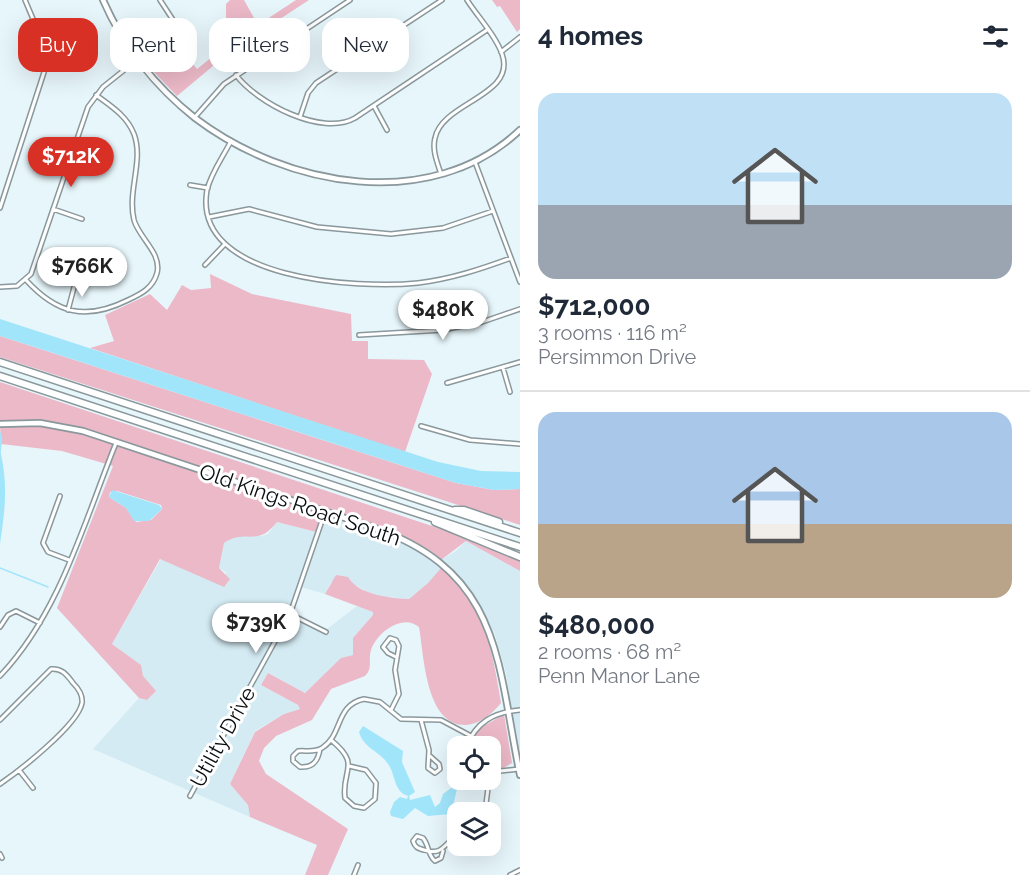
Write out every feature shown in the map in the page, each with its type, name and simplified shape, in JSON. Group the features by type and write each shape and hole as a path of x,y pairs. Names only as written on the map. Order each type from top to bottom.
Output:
{"highway":[{"path":"0,362 448,510 464,510 520,531"},
{"path":"0,376 520,547"},
{"path":"418,513 520,557"}],"street":[{"path":"25,0 32,18"},
{"path":"103,0 114,18"},
{"path":"160,0 172,18"},
{"path":"195,117 216,91 236,75 350,0"},
{"path":"300,117 308,93 316,83 442,0"},
{"path":"441,175 434,148 437,130 449,116 496,84 503,69 501,52 467,0"},
{"path":"236,75 254,95 300,117 339,125 374,105 487,30"},
{"path":"501,52 520,38"},
{"path":"0,208 44,72"},
{"path":"0,287 14,287 26,280 33,270 81,123 96,94 122,72"},
{"path":"149,72 167,92 195,117 231,141 282,165 346,180 406,182 441,175 475,162 520,130"},
{"path":"26,280 46,300 68,310 91,312 119,305 147,290 157,270 154,255 140,234 134,217 137,153 134,134 121,114 96,94"},
{"path":"374,105 387,129"},
{"path":"231,141 208,188 209,217 224,245 242,258 276,270 328,280 378,284 410,284 449,278 511,258"},
{"path":"475,162 520,282"},
{"path":"190,185 208,188"},
{"path":"53,209 82,219"},
{"path":"209,217 249,209 326,228 399,234 442,228 493,211"},
{"path":"206,265 224,245"},
{"path":"68,310 76,280"},
{"path":"359,335 443,330 482,322 520,309"},
{"path":"447,383 520,362"},
{"path":"503,368 510,392"},
{"name":"Old Kings Road South","path":"0,424 52,424 116,443 403,539 454,575 473,600 490,631 509,711 520,776"},
{"path":"421,426 470,440 520,444"},
{"path":"0,676 20,653 40,623 69,560 116,443"},
{"path":"60,496 43,543 48,552 69,560"},
{"name":"Utility Drive","path":"190,796 290,614 325,512"},
{"path":"0,627 8,615 16,611 40,623"},
{"path":"290,614 326,632"},
{"path":"391,710 399,694 395,670 398,643 390,638 383,647 388,654 396,657"},
{"path":"0,720 51,669 62,671 80,692 81,706 75,717 19,771 0,784"},
{"path":"320,749 318,760 310,766 300,766 293,761 293,756 297,751 320,749 331,740 341,714 352,703 372,699 405,720 441,720 471,736 486,719 509,711 520,710"},
{"path":"421,720 430,756 428,768 435,773 440,769 439,764 430,756"},
{"path":"331,740 345,753 349,766 345,798 354,806 367,807 376,796 375,779 364,769 349,766"},
{"path":"501,771 519,768"},
{"path":"19,771 33,788"},
{"path":"442,851 430,852 414,846 415,838 423,837 430,852 432,859 437,861 447,846"},
{"path":"0,854 2,858"},
{"path":"354,875 358,865"},
{"path":"510,875 520,870"}],"shaded area":[{"path":"230,0 244,0 254,18 226,18 226,4"},
{"path":"296,0 309,0 281,18 269,18"},
{"path":"492,0 520,0 520,29 517,32 500,6 497,7"},
{"path":"209,60 209,69 177,96 154,72 197,72 197,69"},
{"path":"210,274 252,294 351,314 352,341 368,341 368,359 424,360 432,374 405,452 90,348 114,341 105,315 150,294 167,310 182,285 191,290 211,288"},
{"path":"0,336 456,483 494,490 520,489 520,525 0,357"},
{"path":"0,382 450,532 520,560 520,571 466,541 441,560 414,542 384,528 77,427 39,420 0,422"},
{"path":"38,425 82,433 326,516 320,533 277,522 263,534 239,537 224,543 219,568 230,579 224,587 160,559 112,644 141,665 143,676 156,691 147,700 139,698 57,608 113,466 62,451 1,444 0,426","holes":["117,491 161,505 162,509 151,520 136,522 126,508 109,497 110,492"]},
{"path":"326,516 395,537 424,553 441,568 409,599 376,596 351,583 350,579 331,582 325,594 301,587 292,613 327,629 357,606 373,612 373,615 353,638 353,655 341,659 305,693 268,673 261,685 298,705 300,709 284,714 255,731 230,784 248,805 250,817 93,749 139,698 147,700 156,691 142,676 141,665 112,644 161,559 225,584 226,572 219,568 224,543 234,536 262,536 268,534 277,522 319,533"},
{"path":"466,541 520,571 520,765 506,673 494,632 464,583 441,560 456,551"},
{"path":"441,568 456,581 477,611 490,647 501,703 490,715 476,723 466,725 452,722 442,714 434,702 425,670 419,627 406,622 391,626 385,631 374,643 371,650 370,667 365,676 331,689 312,720 276,736 264,748 259,761 266,774 348,829 328,875 305,875 317,845 250,817 248,805 230,784 255,732 284,714 300,709 298,705 261,685 268,673 305,693 341,658 353,655 353,638 373,615 373,612 325,594 336,575 348,577 359,588 367,592 409,599"},
{"path":"504,714 512,763 501,769 501,736 475,736 479,729"}],"water":[{"path":"0,319 438,462 481,471 520,472 520,489 494,490 456,483 0,336"},
{"path":"0,432 5,488 0,544"},
{"path":"112,490 159,505 162,509 149,521 134,521 126,508 109,497"},
{"path":"363,726 403,751 402,762 415,792 409,796 410,800 430,795 435,807 440,803 443,794 448,790 457,790 454,802 447,802 447,814 428,816 415,808 403,819 391,816 390,812 394,802 400,797 407,799 408,796 397,787 391,768 385,760 368,746 359,732"}],"waterway":[{"path":"0,568 48,587"}]}
